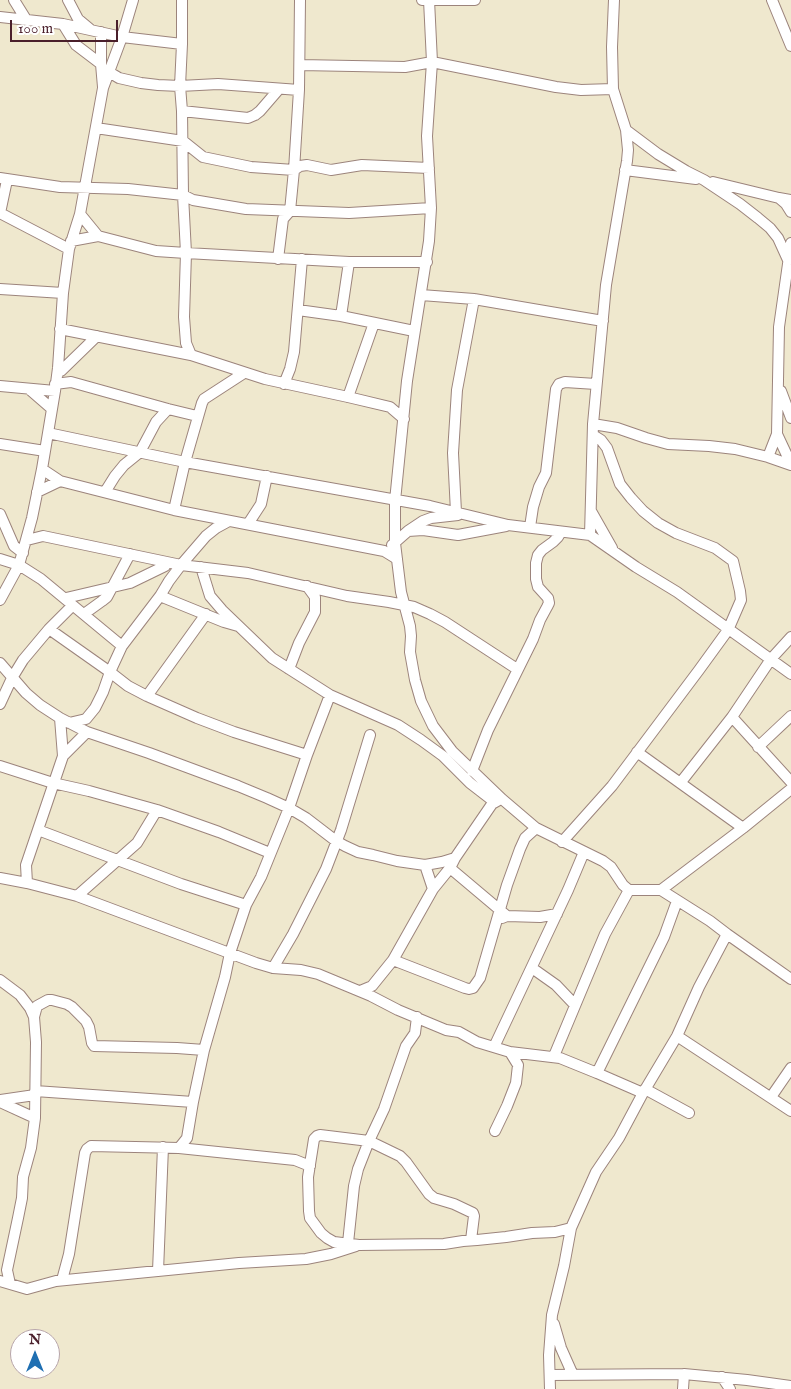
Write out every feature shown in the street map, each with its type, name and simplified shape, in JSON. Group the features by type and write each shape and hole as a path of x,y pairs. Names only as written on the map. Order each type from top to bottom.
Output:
{"street":[{"path":"14,0 27,21"},
{"path":"68,0 78,19 97,32 103,88"},
{"path":"1,598 19,565 32,518 59,369 63,292 70,245 80,214 103,88 122,37 133,0"},
{"path":"182,0 180,86 186,253 184,317 186,343 191,355"},
{"path":"278,259 283,219 290,210 294,170 300,64 300,0"},
{"path":"475,0 427,0 432,62 427,136 431,208 427,262 407,381 395,501 395,543 401,592 410,626 410,652 421,701 433,726 452,751 495,798"},
{"path":"590,536 596,384 606,284 628,150 626,130 614,89 612,48 614,0"},
{"path":"772,0 791,46"},
{"path":"0,17 63,24 122,37 182,44"},
{"path":"63,24 76,45 101,64"},
{"path":"300,64 405,67 432,62 556,87 581,90 614,89"},
{"path":"109,72 119,78 141,83 180,86 218,84 299,90"},
{"path":"182,111 248,118 260,111 279,89"},
{"path":"96,128 183,140 203,157 251,167 294,170 300,166 331,170 362,165 429,168"},
{"path":"626,130 658,154 704,180 740,204 770,228 778,238 788,260"},
{"path":"625,170 704,180 791,200"},
{"path":"427,262 349,262 186,253 156,250 98,236 70,245 0,213 3,179 60,186 128,189 183,195 193,200 246,209 349,213 431,208"},
{"path":"779,198 791,212"},
{"path":"80,214 98,236"},
{"path":"768,457 777,434 779,327 791,243"},
{"path":"284,384 294,352 302,259"},
{"path":"341,316 349,262"},
{"path":"0,289 63,292"},
{"path":"421,295 474,299 603,321"},
{"path":"460,513 453,453 458,390 474,299"},
{"path":"298,310 341,316 414,332"},
{"path":"348,397 374,324"},
{"path":"60,329 191,355 284,384 390,408 404,419"},
{"path":"59,369 96,336"},
{"path":"178,353 186,343"},
{"path":"59,369 71,382 197,416"},
{"path":"174,510 197,416 204,399 244,373"},
{"path":"0,386 29,389 55,388 71,382"},
{"path":"530,527 539,486 546,473 556,389 559,384 565,382 596,384"},
{"path":"778,385 791,418"},
{"path":"29,389 52,409"},
{"path":"390,408 405,404"},
{"path":"105,492 124,465 140,452 156,422 168,409"},
{"path":"593,429 617,428 668,444 709,446 735,450 791,464"},
{"path":"562,842 612,786 700,670 728,630 741,600 733,562 715,548 676,534 643,511 620,484 607,448 593,429"},
{"path":"48,433 185,462 430,506 508,525 590,536 677,592 791,674"},
{"path":"777,434 791,464"},
{"path":"0,444 45,451"},
{"path":"42,469 60,481 174,510 227,522 248,524 384,551 397,559"},
{"path":"248,524 261,504 267,476"},
{"path":"37,492 60,481"},
{"path":"590,510 614,552"},
{"path":"384,551 423,521 460,513"},
{"path":"0,514 14,546 23,553"},
{"path":"32,518 44,536"},
{"path":"62,756 85,732 86,718 99,700 122,646 181,565 206,536 227,522"},
{"path":"408,531 423,530 458,535 508,525"},
{"path":"472,771 488,730 549,603 548,598 538,587 536,563 538,555 558,537 560,532"},
{"path":"27,540 44,536 130,554 165,564 248,573 347,596 404,605 430,614 445,622 517,669"},
{"path":"84,614 102,601 130,554"},
{"path":"0,559 19,565 41,579 122,646"},
{"path":"165,564 169,581"},
{"path":"0,704 23,660 50,629 69,602 130,583 165,564"},
{"path":"201,567 210,596 272,658 330,695 398,726 428,744 444,756 470,783 495,798 536,828 603,861 611,867 623,885 630,890 661,890 710,921 791,979"},
{"path":"289,669 299,643 315,612 315,597 306,586"},
{"path":"389,602 401,592"},
{"path":"160,596 224,622 239,626"},
{"path":"147,696 206,614"},
{"path":"50,629 128,686 147,696 234,732 308,755"},
{"path":"681,782 732,718 771,659 791,637"},
{"path":"0,663 26,693 40,705 85,732 238,786 289,808 306,818 336,841 358,852 425,865 442,862 452,863 502,915 540,917 557,914"},
{"path":"179,1148 187,1138 204,1050 230,953 246,905 261,877 289,808 330,695"},
{"path":"758,747 791,716"},
{"path":"65,721 86,718"},
{"path":"732,718 791,782"},
{"path":"27,883 26,865 62,756 65,721"},
{"path":"274,968 326,869 341,830 370,735"},
{"path":"637,752 743,828"},
{"path":"0,766 53,783 157,810 270,853"},
{"path":"661,890 791,789"},
{"path":"372,991 433,889 495,798"},
{"path":"77,896 137,843 157,810"},
{"path":"392,960 464,988 473,988 480,978 502,915 507,885 524,838 536,828"},
{"path":"38,830 118,861 246,905"},
{"path":"327,833 341,830"},
{"path":"494,1047 584,852"},
{"path":"12,880 26,865"},
{"path":"425,865 433,889"},
{"path":"0,878 77,896 274,968 301,970 318,974 360,991 372,991"},
{"path":"554,1056 605,934 630,890"},
{"path":"597,1073 664,937 677,901"},
{"path":"540,917 550,928"},
{"path":"550,1389 548,1355 552,1316 571,1228 596,1172 618,1138 677,1036 727,934"},
{"path":"532,968 556,985 576,1005"},
{"path":"0,980 20,995 30,1008 34,1017 36,1042 35,1118 31,1148 23,1177 22,1198 4,1274 5,1283 28,1289 62,1280 240,1263 306,1259 331,1254 359,1245"},
{"path":"372,991 381,1002 446,1030 458,1032 477,1042 510,1052 554,1056 644,1091 689,1113"},
{"path":"34,1017 37,1006 52,1000 67,1004 83,1018 89,1027 94,1046 204,1050"},
{"path":"348,1243 354,1186 358,1169 384,1109 406,1046 415,1033 417,1017"},
{"path":"677,1036 791,1111"},
{"path":"495,1131 516,1083 518,1065 510,1052"},
{"path":"518,1065 528,1055"},
{"path":"772,1097 791,1068"},
{"path":"35,1074 54,1091"},
{"path":"0,1101 54,1091 193,1102"},
{"path":"0,1101 35,1118"},
{"path":"471,1240 473,1213 428,1194 400,1156 369,1141 331,1136 317,1136 314,1139 308,1177 308,1211 310,1218 321,1233 334,1242 359,1245 444,1244 555,1232 571,1228"},
{"path":"187,1138 191,1149"},
{"path":"62,1280 87,1149 91,1146 191,1149 289,1159 310,1166"},
{"path":"158,1271 163,1147"},
{"path":"555,1232 568,1245"},
{"path":"552,1316 561,1348 573,1375"},
{"path":"550,1375 684,1374 791,1386"},
{"path":"683,1389 684,1374"},
{"path":"722,1377 730,1389"},
{"path":"741,1389 748,1380"}]}
